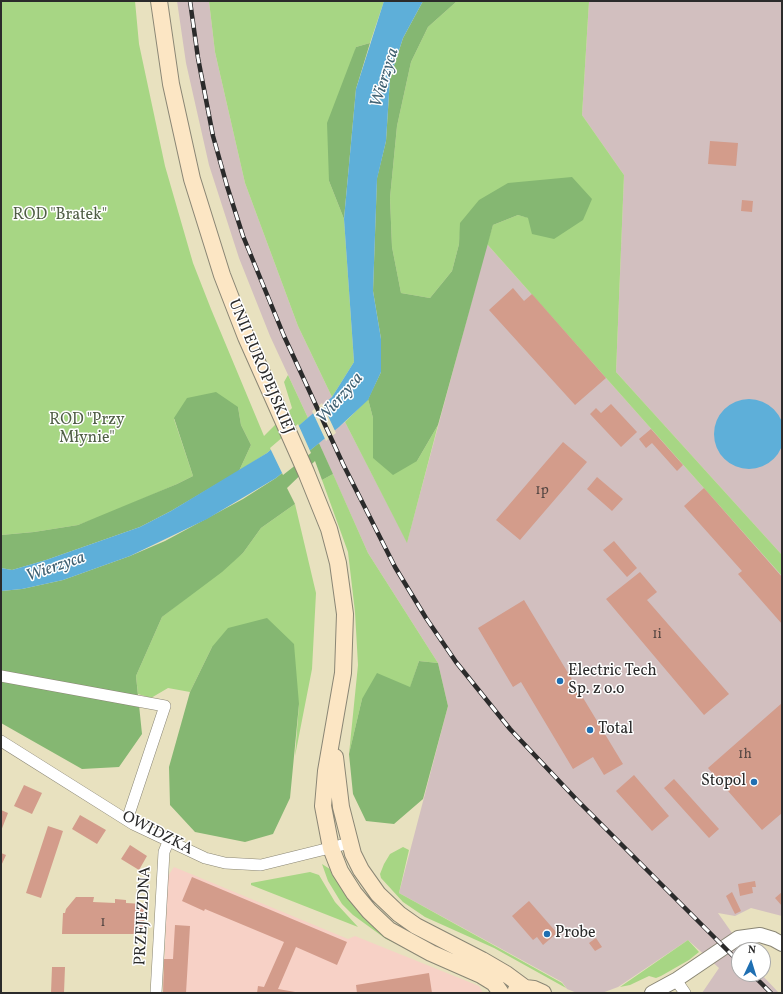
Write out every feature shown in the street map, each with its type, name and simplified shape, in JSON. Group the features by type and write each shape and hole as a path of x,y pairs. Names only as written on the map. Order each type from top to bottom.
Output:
{"main road":[{"name":"UNII EUROPEJSKIEJ","path":"159,1 171,84 192,179 222,275 246,337 306,472 331,535 338,563 345,614 343,673 334,732 326,771 323,806 331,848"},
{"name":"UNII EUROPEJSKIEJ","path":"334,732 337,778 350,843 362,870 378,894 399,914 416,926 500,970 518,991"},
{"path":"331,848 340,872 354,893 369,911 389,930 409,943 481,974 494,983 501,993"},
{"path":"518,991 534,989 543,993"}],"street":[{"path":"1,676 166,706 127,820"},
{"name":"OWIDZKA","path":"1,741 127,820 168,842 206,858 225,863 261,866 350,843"},
{"name":"PRZEJEZDNA","path":"156,993 164,852 168,842"},
{"path":"652,993 676,980 738,938 760,935 774,939 782,944"},
{"path":"676,980 685,993"}],"shaded area":[{"path":"177,1 209,1 215,52 245,183 298,326 332,397 308,418 270,336 239,258 209,165 186,63"},
{"path":"589,1 782,1 782,555 616,372 624,175 582,115"},
{"path":"487,244 782,576 782,916 751,908 735,916 718,913 738,942 731,942 731,982 769,982 779,993 702,993 719,968 688,940 618,987 602,993 577,993 567,989 562,982 399,893 448,706 438,663 368,553 319,443 345,422 407,542"},
{"path":"174,867 348,939 355,936 479,986 483,993 163,993 168,876"}],"green space":[{"path":"1,1 135,1 139,44 165,166 193,263 211,309 264,436 292,408 284,382 288,375 308,418 267,453 239,471 251,445 241,425 238,407 174,419 193,476 105,515 78,525 34,532 1,535"},
{"path":"209,1 384,1 370,43 356,47 329,181 344,219 354,362 332,397 298,326 245,183 215,52"},
{"path":"423,1 462,1 456,2 428,27 411,62 397,126 390,198 392,247 401,293 430,298 452,271 459,244 460,223 479,200 508,183 572,177 592,199 583,220 554,239 532,234 528,218 518,215 493,225 438,425 417,461 393,475 373,458 373,418 368,399 381,372 381,339 373,291 377,178 386,141 390,78 403,38"},
{"path":"589,1 582,115 624,175 616,372 782,555 782,576 487,244 493,225 518,215 529,218 592,199 461,223 459,244 452,271 430,298 401,293 392,247 390,198 397,126 411,62 428,27 456,2"},
{"path":"370,43 356,89 344,219 329,181 327,123 356,47"},
{"path":"216,392 238,407 241,425 251,445 239,471 171,511 140,527 46,560 12,570 1,568 1,535 34,532 78,525 193,476 174,418 187,398"},
{"path":"368,399 373,418 373,458 417,461 438,425 407,543 345,422"},
{"path":"319,443 333,474 322,480 315,461 287,488 295,504 261,528 243,553 222,572 162,617 136,676 142,734 119,767 82,769 1,723 1,591 22,589 63,580 130,556 165,541 243,499 276,478"},
{"path":"333,474 368,553 438,663 419,661 410,688 362,699 349,754 358,665 355,612 348,552 322,480"},
{"path":"295,504 316,593 312,669 295,756 299,704 212,647 190,692 168,688 151,698 138,694 136,676 162,617 243,553 261,528"},
{"path":"267,618 294,644 299,704 290,798 273,834 245,842 195,832 170,805 169,767 190,692 212,647 228,628"},
{"path":"419,661 438,663 448,706 423,799 394,824 366,821 353,794 349,754 362,699 377,673 410,687"},
{"path":"403,847 409,850 399,893 562,983 566,988 494,948 425,917 403,902 381,878 380,874 390,854"},
{"path":"322,864 333,871 410,950 386,939 353,915 342,904 328,881"},
{"path":"310,872 319,875 335,902 358,927 251,885 251,883"},
{"path":"688,940 699,952 689,960 656,978 649,976 630,985 620,987"}],"water":[{"name":"Wierzyca","path":"384,1 423,1 403,38 390,78 386,141 377,179 373,291 381,339 381,372 368,400 339,427 276,478 207,519 130,556 63,580 22,589 1,591 1,568 12,570 46,560 140,527 171,511 267,453 332,397 354,362 344,219 356,89"},
{"path":"749,399 762,402 774,409 781,421 784,434 781,447 774,459 762,466 749,469 736,466 724,459 717,447 714,434 717,421 724,409 736,402"}],"pier":[{"path":"322,403 336,433 326,441 312,411"},
{"path":"298,424 311,453 283,475 270,448"}],"building":[{"path":"710,141 738,143 736,166 708,164"},
{"path":"742,200 753,201 752,212 741,211"},
{"path":"513,288 524,301 532,294 606,378 575,405 489,310"},
{"path":"611,404 637,432 621,447 590,414 596,408 601,413"},
{"path":"651,429 683,465 677,471 652,443 646,448 639,439"},
{"path":"563,442 587,462 520,540 496,520"},
{"path":"597,477 623,499 612,511 587,489"},
{"path":"704,488 782,577 782,624 738,574 742,571 684,506"},
{"path":"614,541 637,568 627,577 603,550"},
{"path":"640,572 657,592 647,600 729,694 704,715 606,599"},
{"path":"524,600 623,764 604,775 593,757 573,769 521,682 513,687 478,628"},
{"path":"782,703 782,813 762,830 708,768"},
{"path":"634,775 669,816 652,831 616,791"},
{"path":"674,779 719,829 709,838 664,788"},
{"path":"24,785 42,793 32,814 14,806"},
{"path":"1,810 8,813 1,831"},
{"path":"80,815 106,830 97,844 72,829"},
{"path":"48,826 63,831 41,898 26,893"},
{"path":"130,845 147,856 139,870 121,859"},
{"path":"1,853 6,855 1,866"},
{"path":"192,877 347,942 337,965 296,947 278,989 301,993 257,993 258,986 264,987 284,942 182,901"},
{"path":"755,881 756,887 752,887 753,893 740,896 738,884"},
{"path":"732,892 741,911 735,914 726,896"},
{"path":"782,892 782,906 775,898"},
{"path":"76,897 94,897 93,902 115,903 115,899 126,900 126,903 145,904 143,934 62,934 63,913 65,913 66,909"},
{"path":"529,901 557,933 543,945 537,937 533,940 512,916"},
{"path":"175,925 190,926 186,993 163,993 164,959 173,959"},
{"path":"596,938 602,947 595,951 589,943"},
{"path":"52,967 65,967 64,993 51,993"},
{"path":"429,973 432,993 357,993 356,985"}],"railway":[{"path":"190,1 198,58 213,136 243,236 284,336 343,464 395,567 426,618 456,662 510,729 577,800 731,954"},
{"path":"760,982 771,993"}],"place":[{"name":"Electric Tech Sp. z o.o","path":"560,681"},
{"name":"Total","path":"590,730"},
{"name":"Stopol","path":"754,782"},
{"name":"Probe","path":"547,934"}],"park label":[{"name":"ROD \"Bratek\"","path":"60,216"},
{"name":"ROD \"Przy Młynie\"","path":"87,430"}]}
